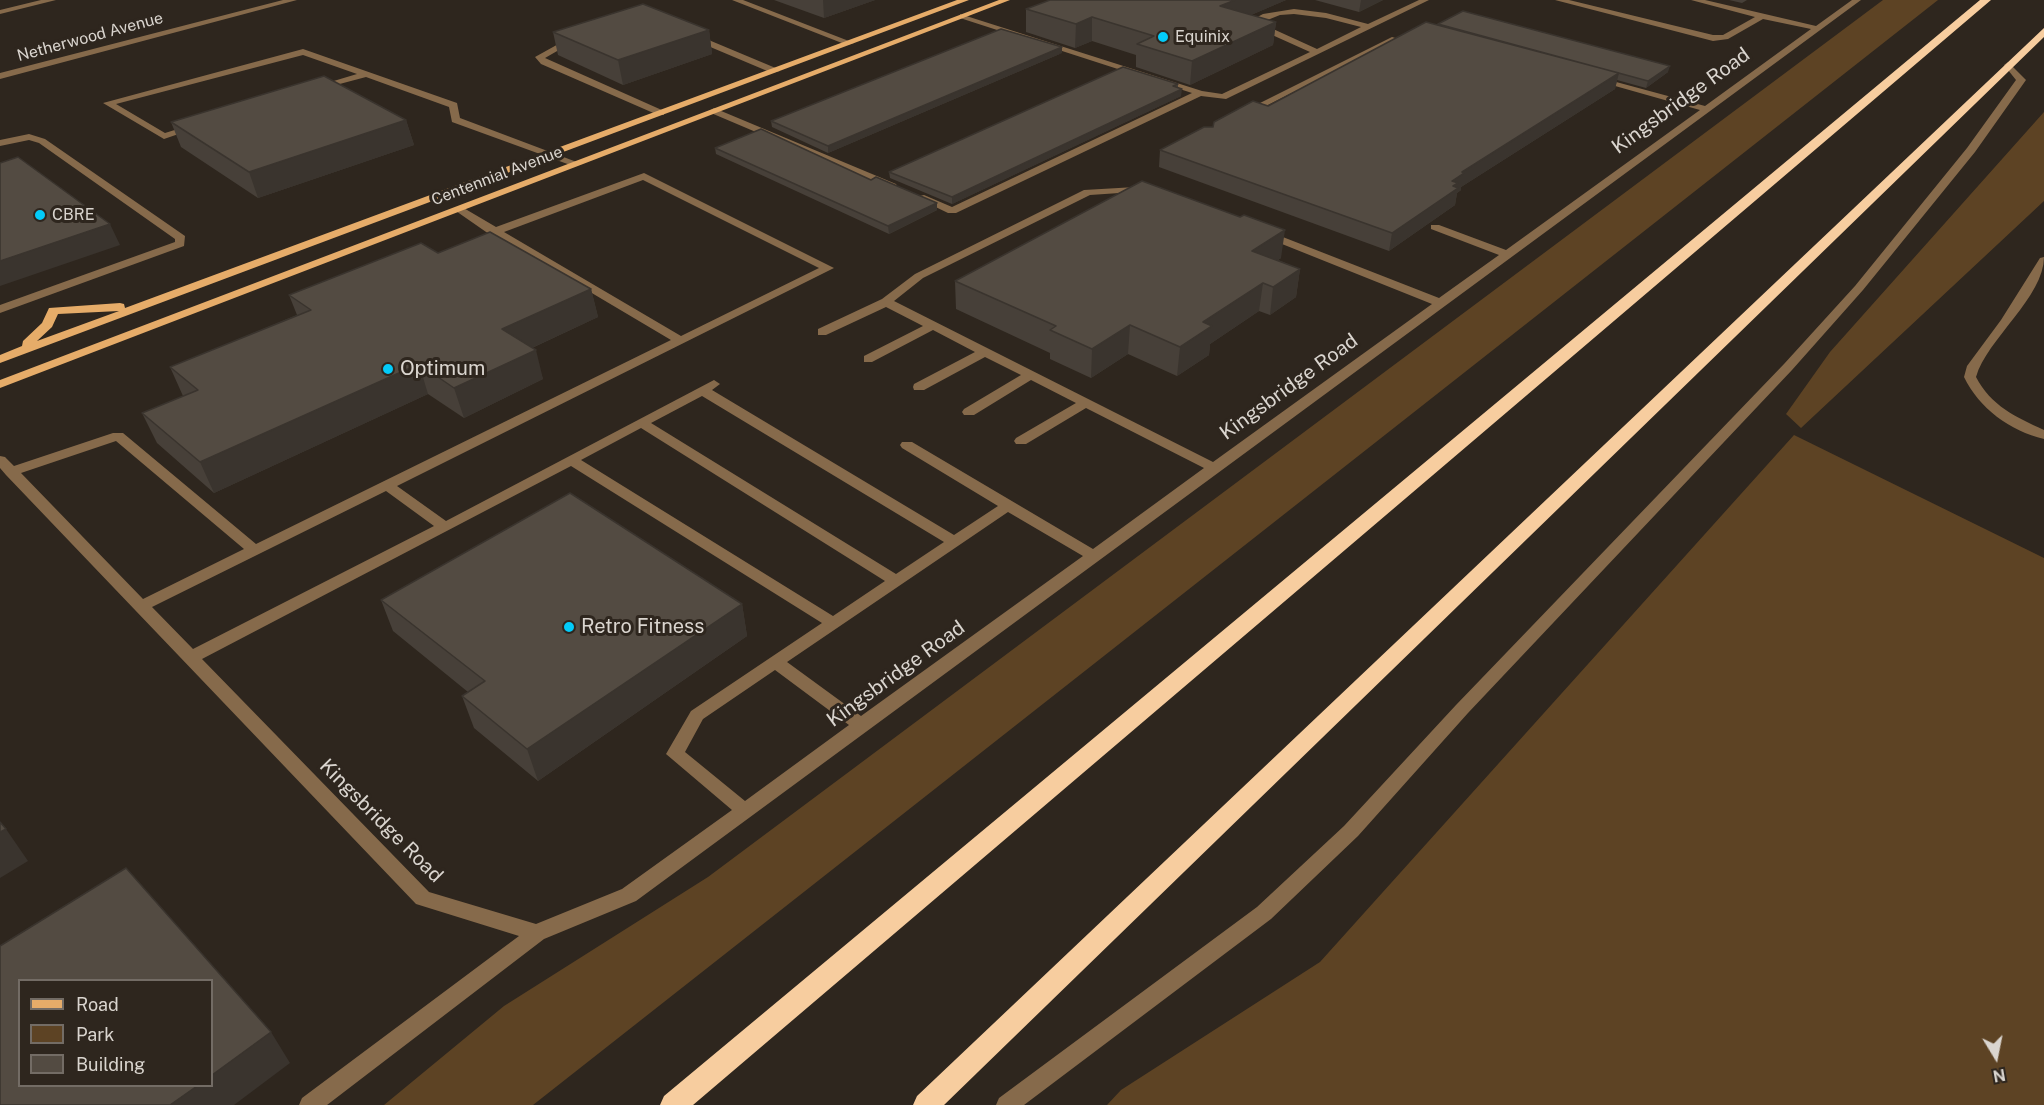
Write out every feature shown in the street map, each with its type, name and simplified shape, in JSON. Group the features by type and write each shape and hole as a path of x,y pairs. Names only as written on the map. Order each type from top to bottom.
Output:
{"highway":[{"path":"673,1105 1986,0"},
{"path":"926,1105 2044,31"}],"main road":[{"name":"Centennial Avenue","path":"5,358 150,302 965,0"},
{"name":"Centennial Avenue","path":"0,384 1006,0"},
{"path":"5,358 36,338 48,324 53,311 110,309 150,302"}],"street":[{"path":"0,12 52,0"},
{"name":"Netherwood Avenue","path":"0,76 293,0"},
{"path":"736,0 850,43"},
{"path":"963,16 1200,93 1223,97 1425,0"},
{"path":"1559,0 1713,38 1725,37 1762,16"},
{"path":"1695,0 1816,28"},
{"name":"Kingsbridge Road","path":"0,460 423,898 537,933 629,895 1857,0"},
{"path":"1317,52 1253,23 1285,9 1322,14 1369,27"},
{"path":"993,34 1004,30"},
{"path":"687,34 775,70"},
{"path":"1237,117 1406,34"},
{"path":"586,36 539,57 544,62 661,113"},
{"path":"208,123 164,136 108,103 303,52 363,75 454,105 455,120 552,153 577,164"},
{"path":"1007,1105 1264,913 1352,831 1462,709 1617,543 1788,367 1859,288 1971,150 2020,80 2008,65"},
{"path":"308,92 363,75"},
{"path":"1591,77 1706,109"},
{"path":"714,111 952,211 1200,93"},
{"path":"756,129 766,124"},
{"path":"0,142 29,136 42,141 181,238 180,244 0,309"},
{"path":"141,606 828,268 644,176 493,232"},
{"path":"822,332 886,303 919,276 1088,192 1145,186 1156,190"},
{"path":"458,209 493,232 681,341"},
{"path":"1436,227 1506,254"},
{"path":"1254,229 1440,303"},
{"path":"2044,260 2006,321 1973,366 1970,378 1985,403 2001,415 2044,435"},
{"path":"37,296 53,311"},
{"path":"886,303 1214,468"},
{"path":"868,359 932,326"},
{"path":"919,387 985,352"},
{"path":"969,412 1030,375"},
{"path":"191,657 445,527 708,387 954,542"},
{"path":"1021,441 1085,403"},
{"path":"641,423 896,581"},
{"path":"11,472 118,436 254,550"},
{"path":"907,446 1093,556"},
{"path":"572,460 833,623"},
{"path":"386,485 445,527"},
{"path":"745,811 675,754 697,715 1008,506"},
{"path":"775,662 861,725"},
{"path":"310,1105 537,933"}],"green space":[{"path":"1883,0 1938,0 533,1105 384,1105 504,1006 708,877"},
{"path":"2044,112 2044,201 1801,428 1786,414 1830,352"},
{"path":"1794,435 2044,558 2044,1105 1107,1105 1121,1090 1320,962"}],"building":[{"path":"1050,0 1235,0 1220,6 1276,22 1192,61 1137,44 1154,36 1092,17 1076,24 1026,9"},
{"path":"643,4 709,30 618,60 553,32"},
{"path":"1463,11 1670,66 1648,81 1438,24"},
{"path":"1426,22 1619,73 1462,172 1464,173 1452,181 1458,183 1453,186 1458,188 1392,233 1160,150 1204,127 1213,127 1214,122 1253,101 1268,106"},
{"path":"1001,29 1062,47 828,146 771,121"},
{"path":"1123,67 1178,84 1173,86 1182,89 952,197 889,172"},
{"path":"324,76 406,120 249,172 171,122"},
{"path":"761,129 871,180 876,177 937,203 888,226 715,148"},
{"name":"CBRE","path":"18,157 110,224 0,261 0,163"},
{"path":"1142,181 1240,217 1244,215 1285,230 1252,251 1300,269 1273,287 1263,283 1203,322 1212,326 1180,347 1130,325 1092,349 1050,330 1056,326 955,281"},
{"name":"Optimum","path":"490,232 591,289 502,329 536,350 454,388 419,364 200,462 142,413 198,390 170,367 311,310 289,295 421,243 438,253"},
{"path":"570,493 742,604 527,749 462,696 485,681 381,600"},
{"path":"0,822 6,829 0,832"},
{"path":"126,868 271,1032 213,1074 213,979 18,979 18,1087 196,1087 170,1105 0,1105 0,946"}],"place":[{"name":"Equinix","path":"1163,37"},
{"name":"CBRE","path":"40,215"},
{"name":"Optimum","path":"388,369"},
{"name":"Retro Fitness","path":"569,627"}]}
